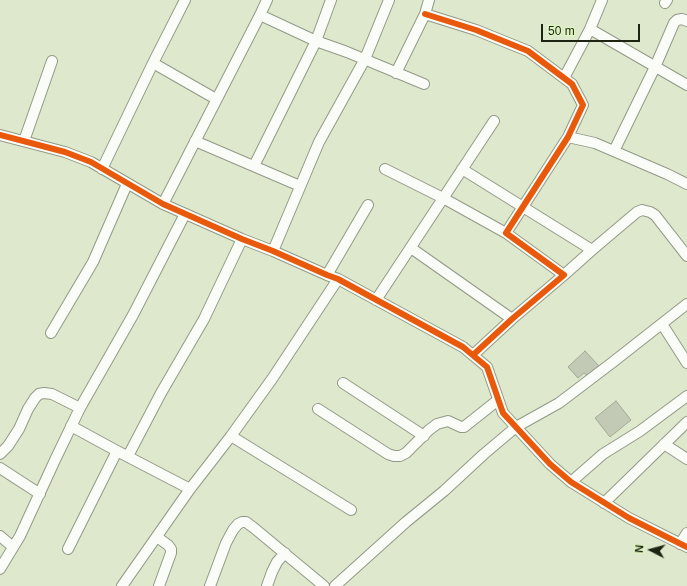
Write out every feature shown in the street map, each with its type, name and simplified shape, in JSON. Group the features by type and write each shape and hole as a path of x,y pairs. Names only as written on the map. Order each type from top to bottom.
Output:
{"street":[{"path":"102,169 185,0"},
{"path":"163,204 267,0"},
{"path":"254,166 316,41 332,0"},
{"path":"273,251 319,142 365,59 389,0"},
{"path":"396,73 425,14 429,0"},
{"path":"564,78 590,29 602,0"},
{"path":"425,14 476,30 528,51 572,84 583,104 568,138 506,233"},
{"path":"260,15 316,41 365,59 424,84"},
{"path":"614,151 674,23 677,20 682,19 687,21"},
{"path":"590,29 687,85"},
{"path":"24,141 52,61"},
{"path":"153,63 216,99"},
{"path":"376,300 494,121"},
{"path":"0,135 65,152 91,162 163,204 338,279 463,347 487,367 503,413 550,464 571,482 629,518 683,546 687,533"},
{"path":"568,138 596,143 687,184"},
{"path":"195,141 300,186"},
{"path":"385,169 443,198 506,233 564,275"},
{"path":"462,170 592,250"},
{"path":"51,333 93,262 127,184"},
{"path":"327,275 368,205"},
{"path":"473,355 592,250 642,210 655,215 687,256"},
{"path":"0,569 20,536 80,408 133,315 185,214"},
{"path":"128,456 161,393 204,320 242,239"},
{"path":"411,248 512,319"},
{"path":"122,586 190,489 272,379 338,279"},
{"path":"335,586 406,522 444,491 516,427 559,402 585,384 687,304"},
{"path":"662,324 687,363"},
{"path":"343,383 424,436"},
{"path":"0,454 16,435 28,409 35,398 40,394 52,394 80,408"},
{"path":"571,482 603,454 640,431 687,396"},
{"path":"318,409 388,454 400,456 406,453 437,424 448,421 461,427 464,426 498,400"},
{"path":"604,503 687,422"},
{"path":"71,426 190,489"},
{"path":"231,436 351,510"},
{"path":"664,444 687,459"},
{"path":"68,549 117,451"},
{"path":"0,468 40,494"},
{"path":"210,586 226,543 238,524 242,522 246,522 254,528 324,586"},
{"path":"0,536 13,547"},
{"path":"157,537 171,549 169,560 159,586"},
{"path":"267,586 277,562 284,553"}],"building":[{"path":"585,351 599,366 588,376 584,373 578,378 568,367"},
{"path":"616,401 631,420 610,437 595,418"}],"cycle path":[{"path":"425,14 476,30 528,51 572,84 583,105 568,137 506,233 564,275 512,319 473,355"},
{"path":"0,135 65,152 91,162 163,204 338,279 463,347 487,367 503,413 550,464 571,482 629,518 687,547"}]}
